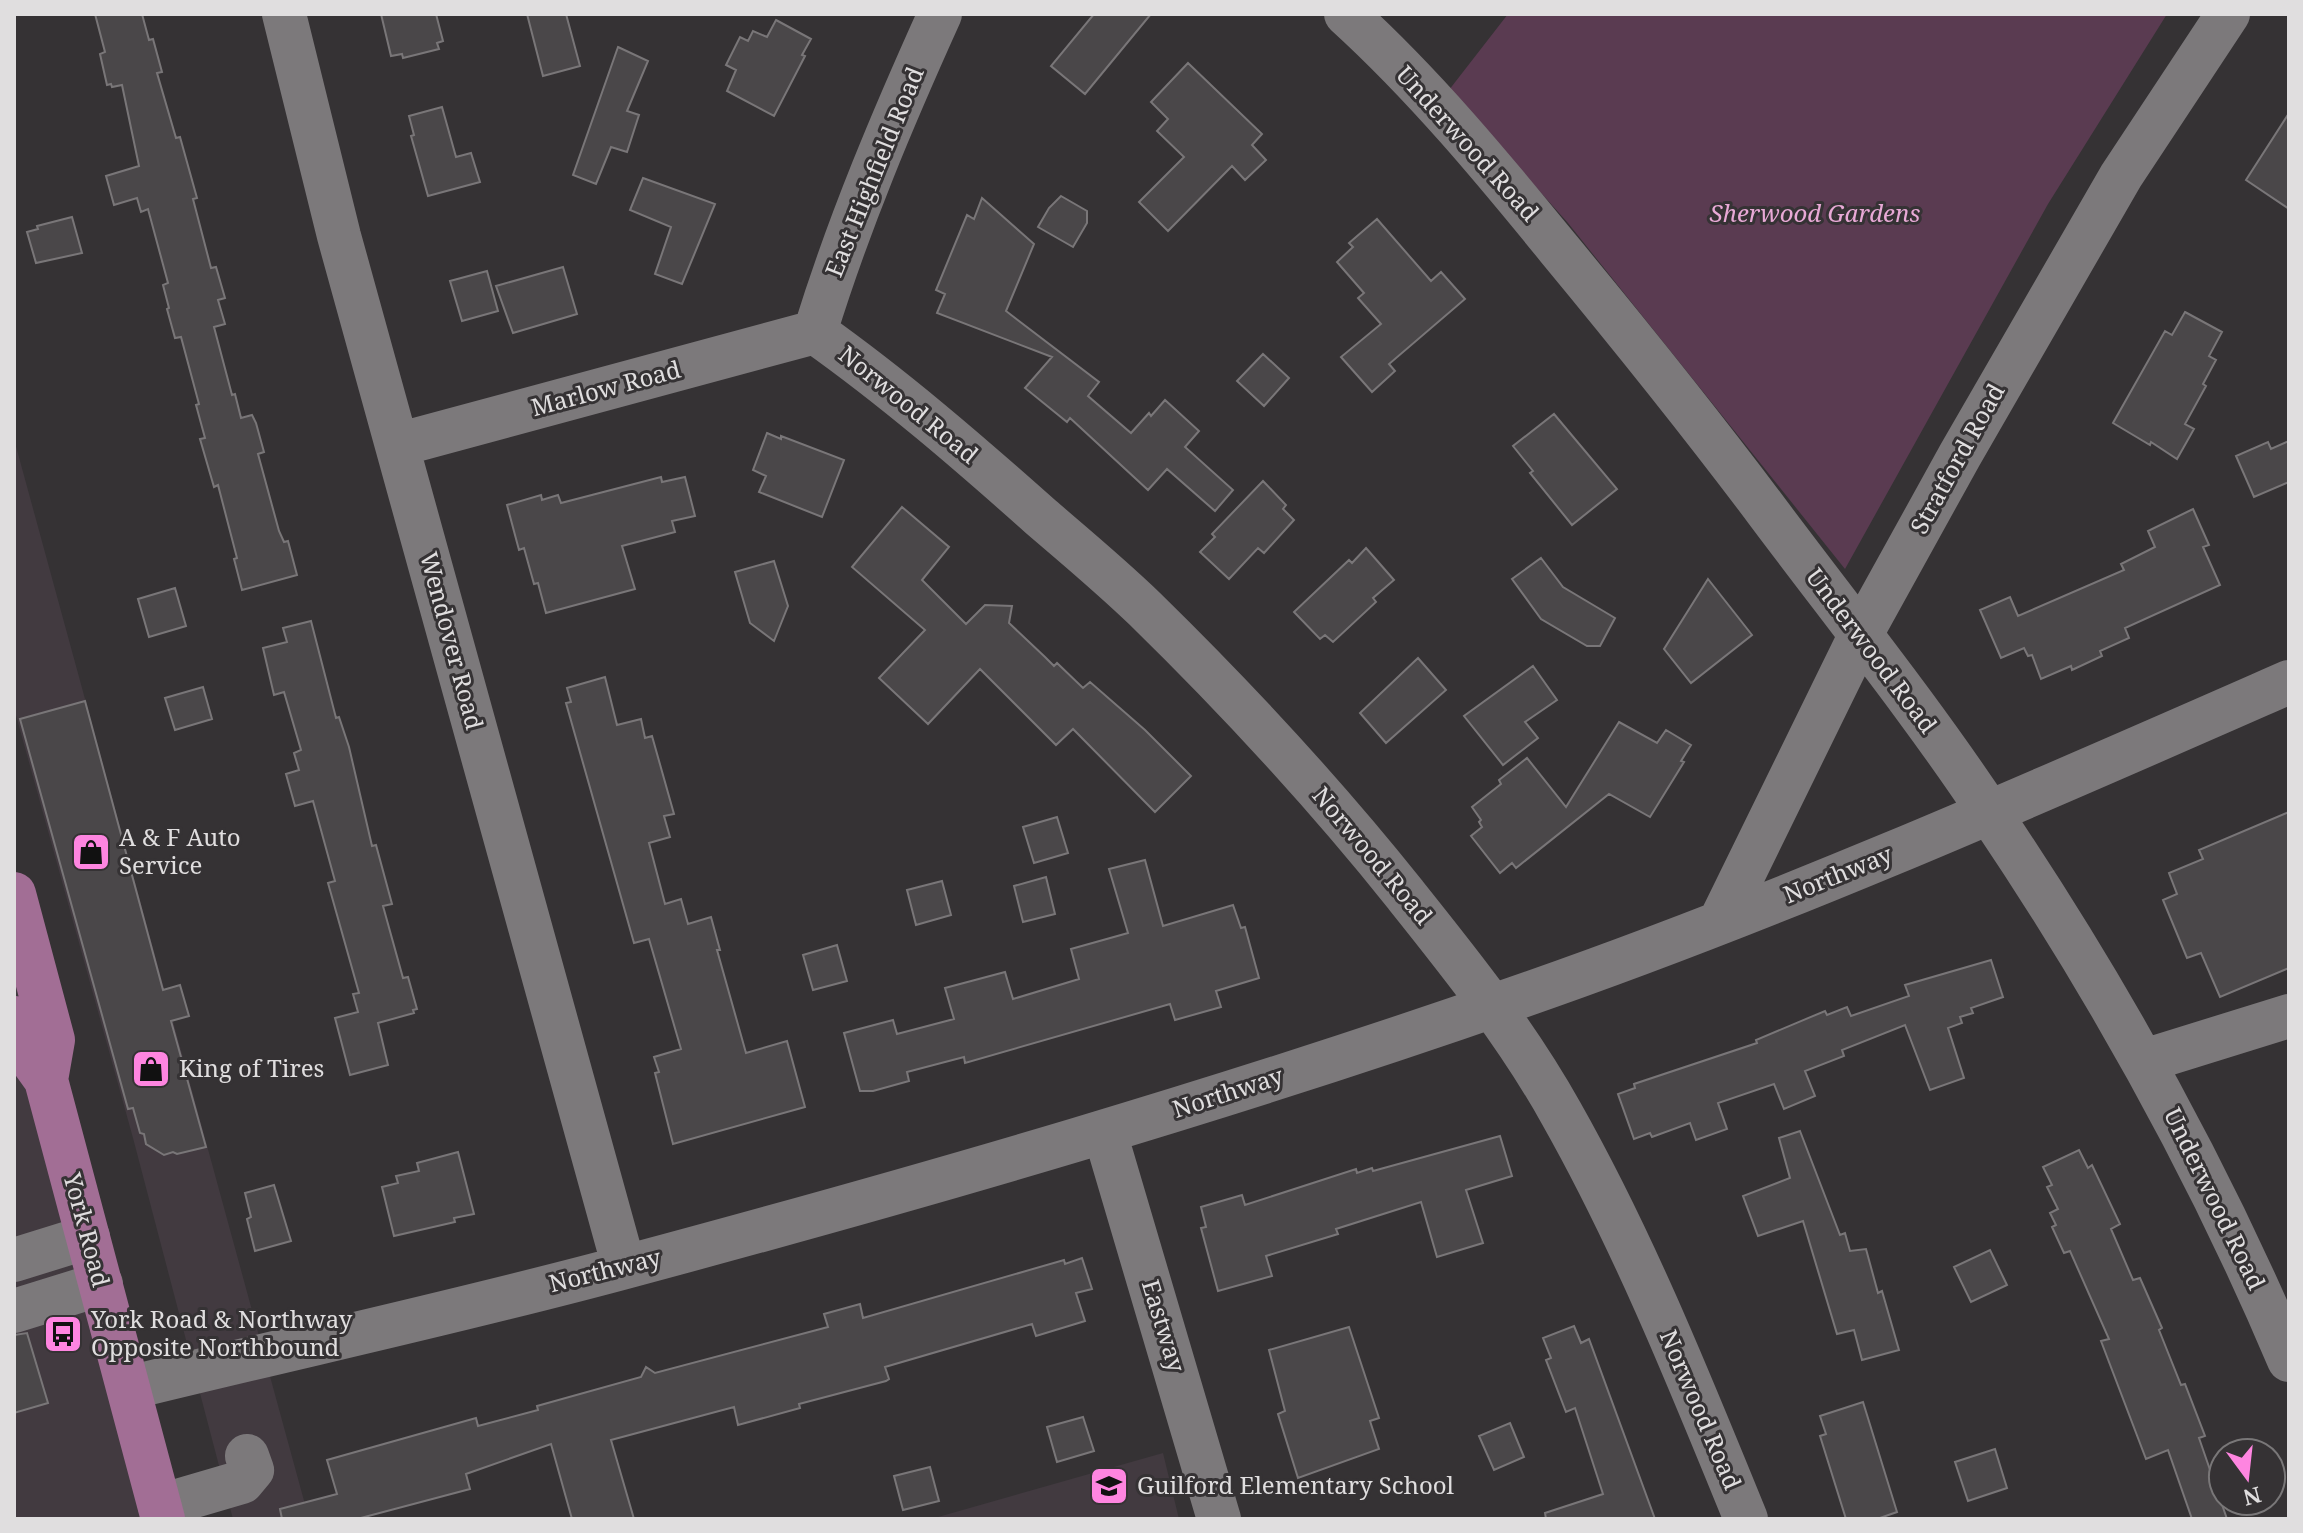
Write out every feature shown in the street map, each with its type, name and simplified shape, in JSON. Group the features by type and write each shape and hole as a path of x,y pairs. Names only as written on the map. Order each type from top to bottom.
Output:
{"main road":[{"name":"York Road","path":"14,894 53,1040 46,1080"},
{"name":"York Road","path":"14,1018 23,1048 46,1080 161,1512"}],"street":[{"name":"Wendover Road","path":"284,14 339,236 624,1267"},
{"name":"East Highfield Road","path":"815,332 842,245 940,14"},
{"name":"Underwood Road","path":"1346,14 1423,92 1512,192 1647,356 1861,634 1990,813 2144,1061 2217,1198 2289,1360"},
{"name":"Stratford Road","path":"1720,922 1861,634 2027,337 2121,176 2228,14"},
{"name":"Marlow Road","path":"397,445 815,332"},
{"name":"Norwood Road","path":"815,332 941,429 1142,606 1363,841 1492,1006 1559,1109 1599,1183 1696,1395 1746,1519"},
{"name":"Northway","path":"129,1388 624,1267 1105,1133 1492,1006 1720,922 1990,813 2289,682"},
{"path":"2144,1061 2289,1016"},
{"name":"Eastway","path":"1105,1133 1219,1519"},
{"path":"14,1260 88,1237"},
{"path":"14,1311 101,1284"},
{"path":"161,1512 242,1482 252,1470 247,1456"}],"shaded area":[{"path":"14,439 309,1519 233,1519 133,1138 14,708"},
{"path":"14,965 163,1519 14,1519"},
{"name":"Guilford Elementary School","path":"1163,1453 1179,1519 931,1519"}],"green space":[{"name":"Sherwood Gardens","path":"1508,14 2167,14 2048,204 1845,569 1568,223 1449,90"}],"building":[{"path":"95,14 142,14 149,40 153,39 162,72 157,73 176,138 180,137 197,198 193,199 211,268 216,267 225,298 218,300 225,324 214,327 232,395 235,394 241,418 252,415 256,423 264,452 258,454 279,531 284,542 288,541 297,575 242,590 218,485 214,487 200,439 205,438 196,405 199,404 181,337 175,338 167,309 163,285 168,283 148,209 141,212 137,198 114,205 106,176 139,166 122,85 107,85 100,54 105,52"},
{"path":"381,14 436,14 443,41 437,43 439,49 403,58 402,54 391,56"},
{"path":"527,14 566,14 580,66 543,76"},
{"path":"1094,14 1151,14 1085,94 1051,66"},
{"path":"776,20 811,39 774,116 727,91 736,70 726,65 740,37 748,41 753,31 767,37"},
{"path":"618,47 648,61 627,111 639,115 627,152 611,147 596,184 573,175"},
{"path":"1188,63 1262,134 1252,145 1266,160 1245,180 1232,166 1168,231 1139,202 1184,157 1157,131 1168,119 1151,102"},
{"path":"442,107 456,157 471,153 480,182 428,196 411,136 414,135 409,116"},
{"path":"2289,113 2289,209 2246,180"},
{"path":"643,178 715,204 682,284 655,274 671,227 630,210"},
{"path":"1061,196 1087,211 1087,223 1073,247 1038,227 1049,208"},
{"path":"982,198 1034,244 1006,311 1099,382 1088,396 1131,433 1165,400 1199,431 1185,447 1233,490 1215,511 1167,469 1148,490 1070,418 1067,422 1025,388 1052,357 937,313 945,294 936,290 967,215 974,219"},
{"path":"72,217 82,253 36,263 27,232 38,229 37,226"},
{"path":"1377,219 1431,281 1441,272 1465,299 1389,364 1395,371 1372,392 1341,357 1381,324 1358,298 1364,293 1337,262 1353,247 1349,243"},
{"path":"563,267 577,314 513,333 496,286"},
{"path":"487,271 498,311 462,321 450,281"},
{"path":"2185,312 2222,332 2209,356 2216,360 2203,384 2206,386 2185,424 2194,429 2177,459 2113,423 2165,331 2172,335"},
{"path":"1263,354 1289,378 1264,406 1237,381"},
{"path":"1554,414 1617,489 1572,525 1530,473 1533,471 1513,446"},
{"path":"767,433 844,460 822,517 759,492 766,476 753,470"},
{"path":"2289,441 2289,482 2254,497 2236,456 2268,442 2271,449"},
{"path":"661,477 662,482 685,477 695,516 672,521 675,532 622,546 635,589 546,613 524,548 519,550 507,505 541,495 542,500 558,495 561,503"},
{"path":"1263,481 1286,505 1283,509 1294,520 1264,553 1258,548 1229,579 1200,552 1215,537 1212,534"},
{"path":"902,507 949,547 922,580 966,624 985,605 1012,606 1009,623 1054,666 1057,663 1083,688 1090,682 1191,776 1155,812 1073,729 1056,745 980,669 928,724 879,678 925,630 852,567"},
{"path":"2193,509 2209,545 2203,547 2220,585 2125,628 2129,638 2100,651 2102,656 2072,670 2071,666 2041,679 2032,655 2028,656 2024,648 2001,658 1980,610 2010,597 2018,616 2124,570 2121,564 2155,547 2148,531"},
{"path":"1366,548 1394,580 1373,598 1376,602 1333,642 1325,635 1320,639 1294,612"},
{"path":"1541,558 1563,587 1615,618 1600,646 1587,646 1541,619 1512,579"},
{"path":"774,561 788,606 774,641 750,623 735,572"},
{"path":"1708,579 1752,635 1691,683 1664,649"},
{"path":"175,588 186,626 149,637 138,599"},
{"path":"311,621 336,718 339,717 349,747 372,846 376,845 392,904 383,906 403,978 408,977 417,1009 413,1010 414,1013 378,1023 388,1065 350,1075 335,1018 358,1012 353,994 359,993 328,883 335,881 313,801 295,806 286,774 299,770 294,753 301,750 284,692 274,695 263,648 287,642 283,628"},
{"path":"1418,658 1446,690 1386,743 1360,713"},
{"path":"1533,666 1557,700 1525,722 1538,738 1503,765 1464,716"},
{"path":"605,677 617,725 641,719 645,738 652,736 674,814 664,816 670,837 649,843 665,904 681,899 688,924 711,917 720,950 717,950 746,1053 787,1041 805,1107 673,1144 655,1073 659,1072 654,1057 681,1049 649,939 634,943 566,703 571,702 567,688"},
{"path":"203,687 212,719 175,730 165,698"},
{"name":"A & F Auto Service","path":"85,701 163,990 180,985 189,1016 171,1021 206,1147 177,1154 164,1155 146,1144 133,1108 128,1109 20,719"},
{"path":"1619,722 1657,743 1666,730 1691,745 1650,817 1609,794 1516,868 1512,863 1500,873 1471,836 1482,827 1472,807 1527,758 1566,807"},
{"path":"2289,812 2289,968 2220,997 2201,953 2187,958 2163,900 2177,894 2169,873 2203,859 2199,850"},
{"path":"1057,817 1068,853 1034,863 1023,827"},
{"path":"1145,860 1163,926 1233,905 1241,928 1245,927 1259,978 1216,991 1221,1007 1175,1020 1170,1004 965,1063 964,1057 907,1072 909,1081 873,1091 860,1091 844,1033 893,1020 897,1034 954,1019 945,988 1005,972 1013,999 1079,979 1071,949 1128,933 1109,869"},
{"path":"1046,877 1055,914 1023,922 1014,886"},
{"path":"942,881 951,915 916,925 907,890"},
{"path":"837,945 847,981 813,990 803,955"},
{"path":"1991,960 2003,997 1971,1008 1973,1013 1960,1017 1962,1023 1948,1028 1964,1078 1930,1090 1905,1025 1842,1050 1844,1056 1805,1071 1815,1096 1784,1109 1774,1084 1718,1103 1727,1129 1696,1140 1690,1123 1652,1137 1650,1133 1634,1139 1618,1094 1635,1088 1634,1084 1757,1043 1756,1040 1825,1011 1827,1015 1847,1007 1851,1016 1909,996 1905,985"},
{"path":"1800,1131 1840,1235 1845,1233 1850,1251 1866,1249 1899,1350 1862,1360 1854,1330 1837,1334 1803,1221 1758,1236 1743,1196 1790,1178 1779,1138"},
{"path":"1500,1136 1512,1176 1466,1190 1483,1243 1437,1257 1421,1202 1336,1229 1338,1234 1266,1256 1272,1276 1218,1291 1201,1228 1206,1227 1201,1207 1242,1195 1245,1205 1356,1169 1357,1173 1372,1168 1373,1171"},
{"path":"2079,1150 2088,1168 2092,1165 2120,1224 2111,1229 2133,1280 2140,1278 2162,1328 2159,1330 2181,1385 2185,1384 2205,1436 2199,1438 2207,1461 2207,1517 2227,1519 2192,1519 2168,1450 2146,1459 2101,1341 2109,1339 2070,1251 2064,1253 2052,1227 2056,1225 2050,1213 2058,1209 2047,1187 2052,1185 2043,1167"},
{"path":"458,1152 474,1214 454,1218 455,1222 394,1236 382,1187 398,1183 396,1176 419,1171 417,1163"},
{"path":"274,1185 291,1241 255,1251 247,1219 251,1217 245,1193"},
{"path":"1990,1250 2007,1285 1971,1302 1954,1267"},
{"path":"1082,1258 1092,1289 1076,1293 1085,1321 1036,1336 1032,1324 885,1367 889,1379 886,1381 799,1404 800,1408 738,1425 734,1407 611,1440 634,1519 572,1519 551,1444 466,1474 470,1489 357,1519 282,1519 280,1509 337,1494 327,1460 476,1418 478,1426 538,1410 537,1406 641,1377 646,1367 655,1373 828,1327 824,1314 860,1304 863,1318 1064,1260 1065,1264"},
{"path":"1574,1326 1581,1343 1589,1339 1655,1519 1546,1519 1545,1513 1603,1494 1575,1408 1566,1412 1546,1360 1551,1358 1543,1338"},
{"path":"1349,1327 1379,1418 1370,1421 1379,1449 1298,1478 1278,1414 1285,1411 1269,1350"},
{"path":"27,1333 48,1403 14,1413 14,1335"},
{"path":"1863,1402 1897,1512 1877,1519 1846,1519 1820,1436 1826,1434 1820,1416"},
{"path":"1083,1417 1094,1451 1057,1462 1047,1427"},
{"path":"1510,1423 1524,1457 1494,1470 1479,1436"},
{"path":"1995,1449 2007,1488 1968,1501 1955,1462"},
{"path":"930,1467 939,1501 903,1510 894,1476"}],"place":[{"name":"A & F Auto Service","path":"91,852"},
{"name":"King of Tires","path":"151,1069"},
{"name":"York Road & Northway Opposite Northbound","path":"63,1334"},
{"name":"Guilford Elementary School","path":"1109,1486"}]}
